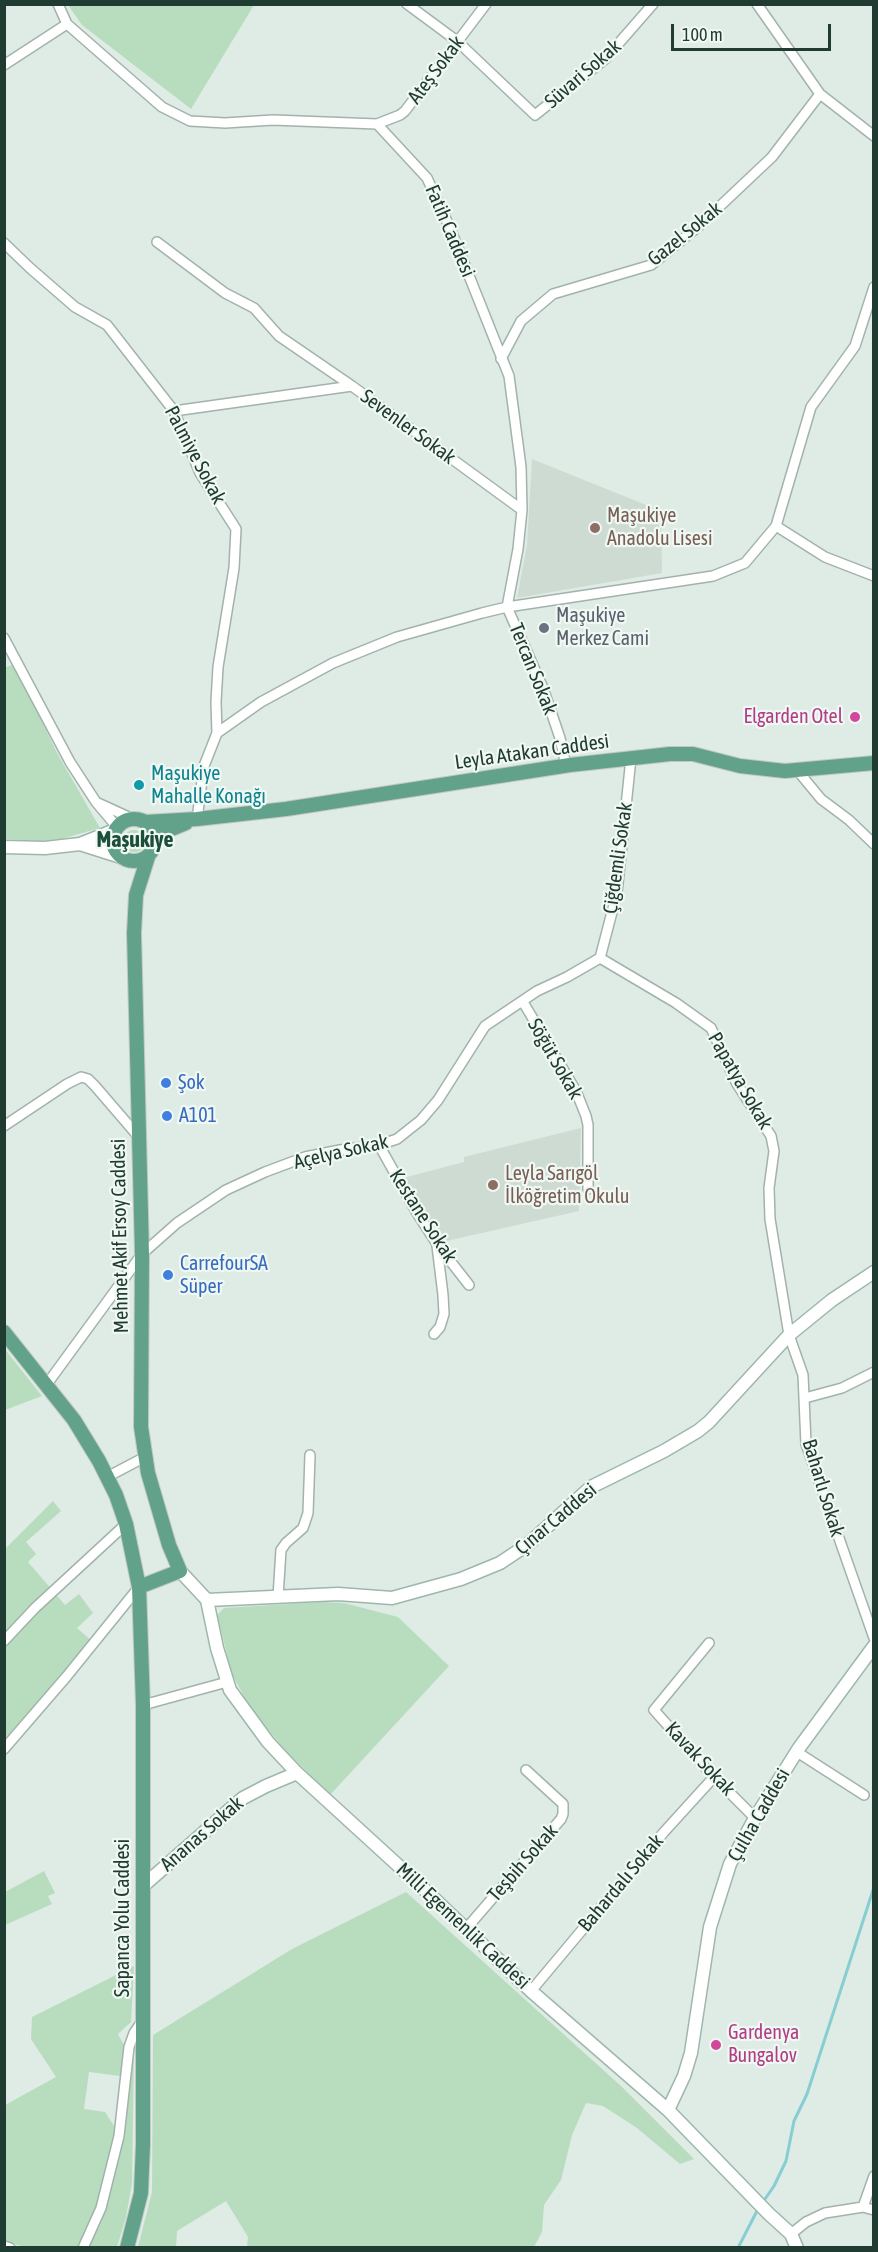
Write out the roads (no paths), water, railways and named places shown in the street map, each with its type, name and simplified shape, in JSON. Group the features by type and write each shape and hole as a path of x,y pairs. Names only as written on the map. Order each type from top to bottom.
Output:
{"main road":[{"name":"Leyla Atakan Caddesi","path":"197,819 286,809 566,766 685,753 740,766 797,770 873,763"},
{"path":"136,895 124,859 113,845 116,829 125,820 197,819"},
{"path":"155,841 169,830 197,819"},
{"path":"124,859 134,862 152,852 155,841 152,828 139,820"},
{"path":"136,895 148,856"},
{"name":"Mehmet Akif Ersoy Caddesi","path":"136,895 134,933 142,1254 140,1392 145,1457 169,1545 180,1571"},
{"name":"Sapanca Yolu Caddesi","path":"4,1332 81,1431 107,1477 126,1524 139,1587 143,1705 142,2174 138,2208 127,2247"},
{"path":"139,1587 180,1571"}],"street":[{"path":"58,4 67,24 162,107 190,121 225,123 273,120 377,124"},
{"path":"407,4 457,41"},
{"name":"Ateş Sokak","path":"377,124 405,111 486,4"},
{"name":"Süvari Sokak","path":"457,41 535,115 605,59 653,4"},
{"path":"757,4 820,94 873,136"},
{"path":"4,65 67,24"},
{"name":"Gazel Sokak","path":"501,359 521,321 553,294 651,265 692,232 772,157 820,94"},
{"name":"Fatih Caddesi","path":"377,124 427,178 450,228 509,376 521,474 522,510 517,558 507,607"},
{"path":"157,242 225,293 254,308 279,336 352,386"},
{"name":"Palmiye Sokak","path":"4,243 75,307 107,324 174,411 200,473 236,529 234,568 218,667 217,733"},
{"path":"197,819 204,766 217,733 261,702 333,663 406,634 507,607 713,576 745,563 776,526 811,406 855,346 873,287"},
{"name":"Sevenler Sokak","path":"174,411 352,386 522,510"},
{"path":"776,526 825,557 873,576"},
{"name":"Tercan Sokak","path":"507,607 543,688 560,738 566,766"},
{"path":"4,638 70,762 116,829 80,844 45,848 4,847"},
{"name":"Çiğdemli Sokak","path":"600,958 617,893 631,758"},
{"path":"797,770 821,799 849,820 873,844"},
{"path":"96,802 139,820"},
{"path":"80,844 124,859"},
{"name":"Açelya Sokak","path":"46,1384 142,1254 177,1222 245,1180 305,1157 379,1145 398,1139 421,1120 438,1100 484,1026 543,988 600,958"},
{"name":"Papatya Sokak","path":"600,958 676,1003 711,1028 737,1084 771,1136 774,1151 769,1188 770,1219 789,1335"},
{"name":"Söğüt Sokak","path":"523,1002 576,1091 586,1116 588,1189"},
{"path":"4,1126 81,1077 88,1079 95,1086 138,1136"},
{"name":"Kestane Sokak","path":"379,1145 437,1244 470,1285"},
{"path":"434,1334 440,1327 444,1314 437,1244"},
{"name":"Çınar Caddesi","path":"207,1600 338,1594 392,1598 461,1579 500,1563 527,1545 591,1487 698,1431 789,1335 832,1300 873,1272"},
{"name":"Baharlı Sokak","path":"789,1335 801,1365 805,1398 805,1435 810,1457 873,1638"},
{"path":"805,1398 842,1388 873,1372"},
{"path":"278,1596 281,1550 303,1528 308,1513 309,1455"},
{"path":"107,1477 145,1457"},
{"path":"4,1641 35,1608 126,1524"},
{"name":"Milli Egemenlik Caddesi","path":"180,1571 207,1600 227,1682 238,1703 297,1773 531,1991 668,2110 768,2214 791,2234 797,2247"},
{"path":"4,1749 139,1587"},
{"name":"Kavak Sokak","path":"709,1643 654,1710 714,1777 755,1818"},
{"name":"Çulha Caddesi","path":"668,2110 684,2076 691,2054 710,1927 730,1864 755,1818 797,1752 873,1646"},
{"path":"143,1705 227,1682"},
{"path":"797,1752 864,1795"},
{"name":"Teşbih Sokak","path":"465,1930 563,1814 563,1804 526,1770"},
{"name":"Ananas Sokak","path":"143,1886 243,1798 297,1773"},
{"name":"Bahardalı Sokak","path":"531,1991 664,1832 714,1777"},
{"path":"83,2247 101,2208 119,2136 129,2047 143,2019"},
{"path":"863,2206 873,2176"},
{"path":"791,2234 806,2222 825,2213 863,2206 873,2210"},
{"path":"4,2246 10,2247"}],"waterway":[{"path":"763,2202 786,2161 794,2121 807,2094 874,1887"},
{"path":"738,2248 759,2207"}],"place":[{"name":"Maşukiye Anadolu Lisesi","path":"595,528"},
{"name":"Maşukiye Merkez Cami","path":"544,628"},
{"name":"Elgarden Otel","path":"855,717"},
{"name":"Maşukiye Mahalle Konağı","path":"139,785"},
{"name":"Şok","path":"166,1083"},
{"name":"A101","path":"167,1116"},
{"name":"Leyla Sarıgöl İlköğretim Okulu","path":"493,1185"},
{"name":"CarrefourSA Süper","path":"168,1275"},
{"name":"Gardenya Bungalov","path":"716,2045"}],"district":[{"name":"Maşukiye","path":"135,840"}]}
